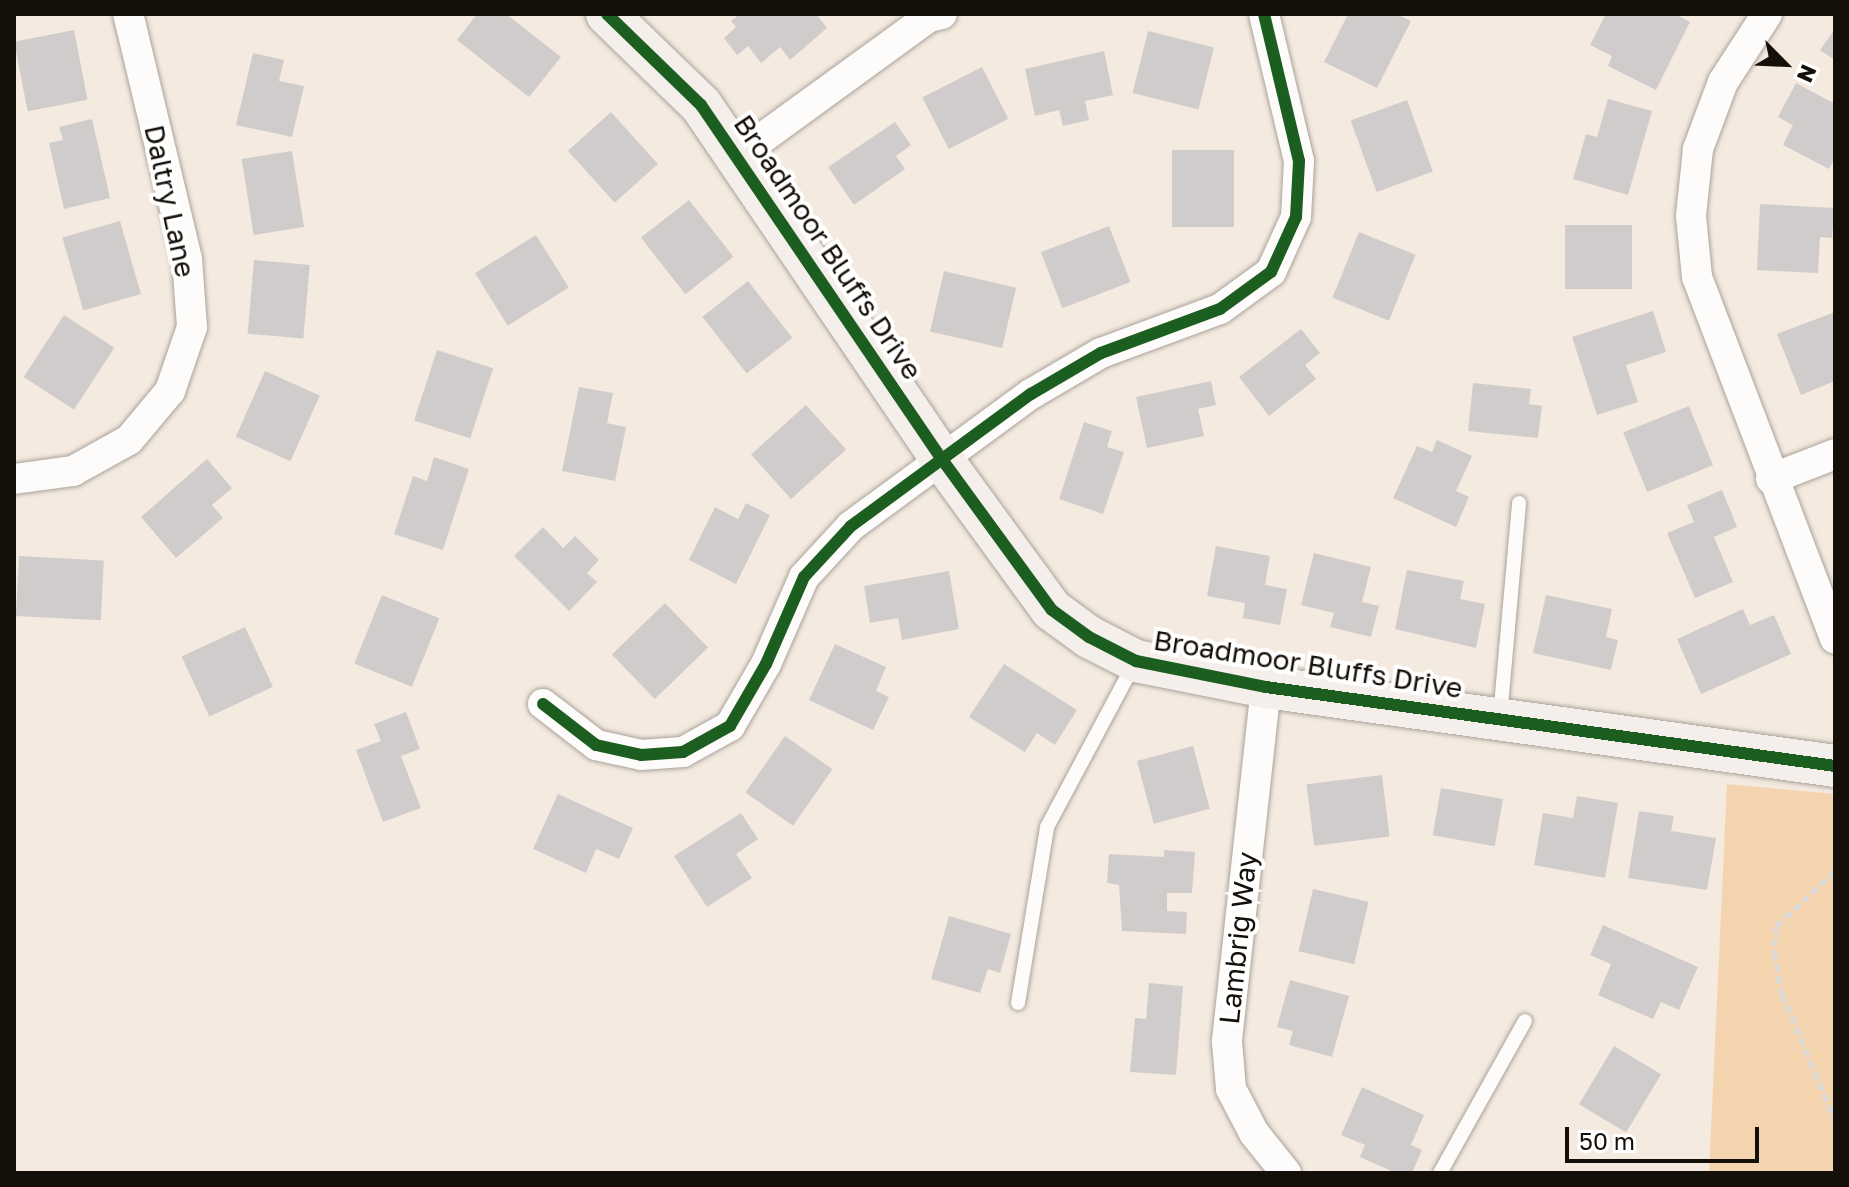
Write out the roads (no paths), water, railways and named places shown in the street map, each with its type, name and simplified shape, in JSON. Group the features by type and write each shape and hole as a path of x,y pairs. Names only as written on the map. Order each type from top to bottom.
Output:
{"street":[{"name":"Daltry Lane","path":"14,479 73,471 129,440 170,391 192,327 187,259 128,14"},
{"name":"Broadmoor Bluffs Drive","path":"607,14 682,84 739,155 941,458 1052,610 1136,661 1266,687 1835,765"},
{"path":"739,155 929,17 942,14"},
{"path":"543,704 596,745 641,755 683,752 730,726 766,664 804,577 851,526 1031,394 1101,353 1220,309 1271,272 1296,217 1299,161 1264,14"},
{"path":"1767,14 1723,82 1698,149 1691,216 1697,277 1771,479 1835,639"},
{"path":"1771,479 1835,454"},
{"name":"Lambrig Way","path":"1266,687 1227,1042 1231,1089 1254,1133 1286,1173"}],"lane":[{"path":"1500,718 1519,503"},
{"path":"1018,1003 1047,827 1136,661"},
{"path":"1440,1173 1525,1021"}]}
